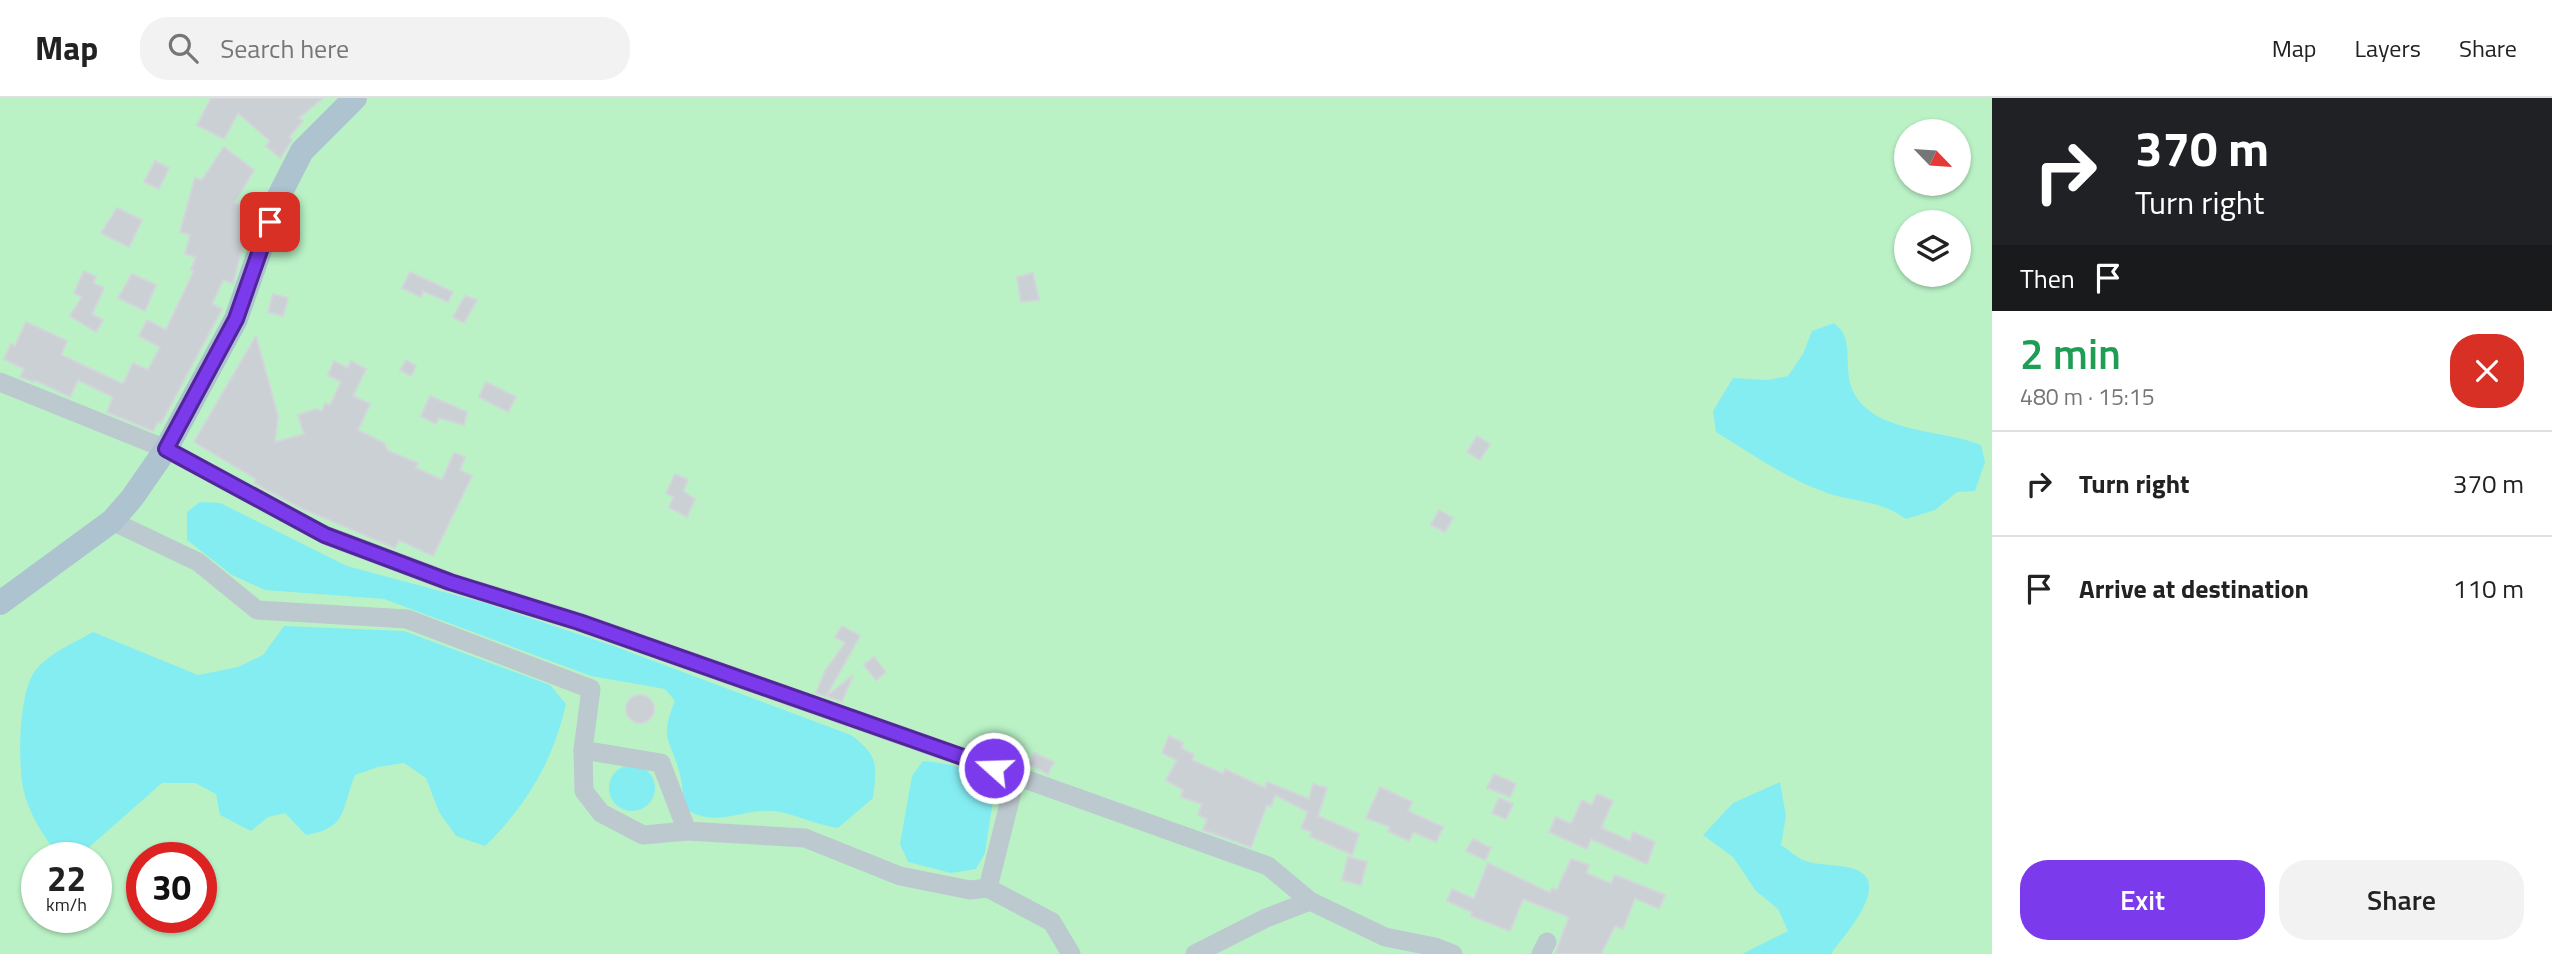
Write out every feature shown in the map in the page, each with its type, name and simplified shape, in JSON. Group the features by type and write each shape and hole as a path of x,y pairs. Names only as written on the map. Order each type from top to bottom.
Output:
{"main road":[{"path":"0,603 112,521 166,449 236,319 278,198 302,151 355,98"}],"street":[{"path":"0,382 166,449 325,535 450,582 592,627 1268,866 1310,901 1385,937 1435,947 1453,954"},
{"path":"112,521 198,562 257,610 407,619 591,689 583,750 584,791 601,813 643,835 687,831 805,838 900,876 970,890 988,887 1052,922 1071,954"},
{"path":"583,750 661,763 687,831"},
{"path":"988,887 1016,776"},
{"path":"1195,954 1266,918 1310,901"}],"green space":[{"path":"0,98 1992,98 1992,954 0,954"}],"water":[{"path":"1834,323 1844,335 1851,386 1864,406 1893,423 1981,445 1985,462 1975,491 1957,492 1935,510 1906,519 1878,505 1815,489 1716,432 1713,411 1733,378 1768,380 1788,376 1803,354 1812,331"},
{"path":"200,502 220,503 347,566 485,603 611,645 851,735 867,749 874,762 873,798 838,828 780,812 755,812 720,818 696,814 684,808 681,779 667,733 675,701 665,689 591,676 384,599 265,590 232,575 187,540 187,512"},
{"path":"284,626 404,631 550,685 566,704 554,744 536,781 514,815 485,846 456,836 439,812 426,778 404,763 378,767 355,775 341,816 329,828 320,832 306,835 285,813 268,817 251,831 220,815 216,794 195,783 162,783 95,842 49,842 25,797 20,747 24,700 32,676 43,662 93,632 198,675 238,667 263,655"},
{"path":"923,761 961,768 995,787 985,853 976,869 951,873 908,862 900,844 912,776"},
{"path":"632,765 648,772 655,788 648,804 632,811 616,804 609,788 616,772"},
{"path":"1780,782 1786,816 1781,845 1800,859 1809,862 1851,868 1864,874 1869,884 1863,908 1831,954 1742,954 1788,931 1778,909 1756,891 1733,857 1703,835 1733,803"}],"building":[{"path":"211,98 323,98 299,118 303,121 289,137 292,140 280,158 266,146 270,141 238,113 224,139 197,125"},
{"path":"224,147 254,170 234,203 252,209 233,283 223,280 212,304 222,309 161,423 158,422 153,431 107,412 113,397 78,380 70,397 35,380 34,382 20,377 24,369 4,359 11,344 15,346 26,322 67,341 61,355 123,384 133,363 148,370 160,347 139,336 147,320 166,330 194,271 191,270 196,257 185,254 190,235 180,232 195,178 202,180"},
{"path":"155,161 169,168 159,189 144,182"},
{"path":"117,208 142,220 129,247 101,233"},
{"path":"84,271 96,277 93,283 104,288 92,314 103,320 96,332 70,316 82,297 74,293"},
{"path":"410,272 453,292 448,302 423,291 421,297 402,288"},
{"path":"1033,273 1039,300 1021,302 1017,277"},
{"path":"132,274 156,285 145,311 118,298"},
{"path":"273,294 288,298 283,316 268,312"},
{"path":"465,296 477,300 464,323 453,317"},
{"path":"256,336 278,416 275,442 304,434 298,415 316,409 322,411 325,403 330,405 341,382 328,375 334,361 348,368 351,361 366,369 353,396 370,404 358,430 384,443 388,451 418,463 416,468 442,480 454,453 465,457 460,470 472,476 433,556 399,540 395,548 303,509 254,483 256,479 194,442"},
{"path":"406,360 416,366 411,376 400,370"},
{"path":"486,382 516,397 508,412 479,397"},
{"path":"430,396 467,412 464,425 439,418 436,424 421,416"},
{"path":"1477,436 1490,444 1480,460 1467,452"},
{"path":"675,474 688,480 683,491 695,499 687,517 669,507 674,497 666,493"},
{"path":"1439,510 1453,518 1445,532 1431,525"},
{"path":"842,626 860,636 826,696 816,693 825,671 845,643 835,637"},
{"path":"874,657 886,672 876,680 864,665"},
{"path":"853,675 842,702 827,696"},
{"path":"640,695 650,699 654,709 650,719 640,723 630,719 626,709 630,699"},
{"path":"1169,736 1183,743 1181,748 1194,755 1192,760 1223,774 1225,769 1265,788 1267,782 1309,799 1313,784 1327,788 1318,816 1359,834 1352,855 1310,836 1312,832 1301,828 1308,812 1275,795 1271,806 1267,805 1251,847 1203,830 1207,819 1198,815 1202,804 1181,797 1183,790 1166,780 1177,760 1162,753"},
{"path":"1034,753 1054,762 1048,774 1029,764"},
{"path":"1494,774 1516,784 1510,797 1487,788"},
{"path":"1380,787 1412,802 1408,811 1443,827 1436,842 1413,832 1409,841 1388,831 1390,827 1366,818"},
{"path":"1597,794 1613,801 1601,828 1630,841 1633,832 1655,842 1647,864 1591,839 1587,849 1549,832 1556,817 1571,824 1582,800 1592,805"},
{"path":"1499,798 1513,804 1506,819 1492,813"},
{"path":"1473,839 1491,848 1485,860 1466,851"},
{"path":"1348,857 1367,862 1361,885 1342,880"},
{"path":"1571,859 1589,865 1586,873 1611,884 1615,875 1665,895 1659,909 1635,898 1623,929 1615,926 1601,954 1555,954 1569,917 1523,899 1510,931 1471,916 1472,912 1447,901 1452,889 1474,899 1488,863 1550,893 1552,888 1557,890"}],"route":[{"path":"270,222 236,319 166,449 325,535 450,582 579,622 994,768"}]}
